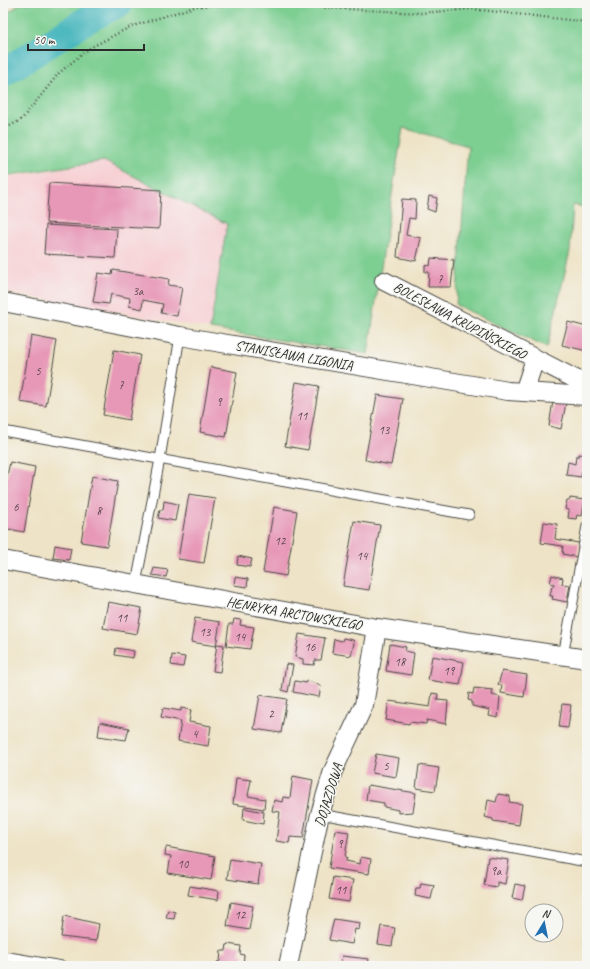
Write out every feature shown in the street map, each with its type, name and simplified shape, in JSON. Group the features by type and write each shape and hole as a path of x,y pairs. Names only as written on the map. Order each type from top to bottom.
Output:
{"street":[{"name":"BOLESŁAWA KRUPIŃSKIEGO","path":"384,281 587,385"},
{"name":"STANISŁAWA LIGONIA","path":"3,302 180,336 508,391 587,396"},
{"name":"BOLESŁAWA KRUPIŃSKIEGO","path":"524,392 535,359"},
{"name":"HENRYKA ARCTOWSKIEGO","path":"3,560 377,628 587,659"},
{"name":"DOJAZDOWA","path":"288,966 320,814 333,771 364,705 377,628"}],"lane":[{"path":"136,584 160,459 180,336"},
{"path":"3,431 469,515"},
{"path":"563,656 587,526"},
{"path":"320,814 587,862"},
{"path":"3,956 62,966"}],"path":[{"path":"3,130 22,119 59,73 88,49 130,27 197,6 258,4 420,13 472,9 587,22"}],"shaded area":[{"path":"104,161 227,224 210,329 3,292 3,223 9,177"}],"green space":[{"path":"21,3 587,3 587,207 573,205 570,251 547,348 456,305 468,146 403,128 368,354 210,329 227,224 104,161 3,176 3,16"}],"building":[{"path":"49,183 161,190 159,229 46,223"},
{"path":"429,196 437,198 435,212 427,209"},
{"path":"402,199 416,200 415,219 409,218 406,235 421,238 416,261 397,257"},
{"path":"46,225 117,229 115,258 44,254"},
{"path":"431,258 454,260 451,287 428,287 429,272 425,272 425,265 430,266"},
{"path":"113,270 169,279 168,285 182,287 177,316 161,313 163,304 143,300 142,309 129,306 130,298 111,294 109,304 93,302 98,273 112,275"},
{"path":"568,322 587,327 587,351 562,345"},
{"path":"31,336 57,341 46,406 20,402"},
{"path":"114,350 140,355 129,420 103,415"},
{"path":"211,367 237,372 226,437 200,432"},
{"path":"296,382 319,386 308,450 285,446"},
{"path":"377,395 403,399 391,465 365,460"},
{"path":"553,401 566,403 561,429 549,426"},
{"path":"579,454 587,455 587,471 582,470 581,477 566,475 568,462 575,464 576,456 579,456"},
{"path":"10,462 35,467 24,532 3,528 3,495"},
{"path":"92,476 118,481 107,546 81,542"},
{"path":"189,494 215,498 204,563 178,559"},
{"path":"570,498 585,500 582,516 577,515 576,519 568,518 569,510 565,509 567,500 570,500"},
{"path":"164,501 178,504 175,521 158,518 160,510 163,510"},
{"path":"274,507 297,511 286,576 263,572"},
{"path":"354,521 380,525 369,590 343,586"},
{"path":"544,522 557,524 555,539 579,543 577,557 563,554 563,546 541,543"},
{"path":"55,545 71,548 69,560 53,558"},
{"path":"238,556 252,559 250,567 237,565"},
{"path":"154,568 168,570 166,577 152,575"},
{"path":"552,575 563,578 562,584 570,585 567,602 552,599 553,596 550,596 552,586 554,586 554,584 550,583"},
{"path":"235,577 248,579 247,587 234,585"},
{"path":"108,602 142,608 137,634 103,628"},
{"path":"195,618 220,622 216,646 191,642"},
{"path":"234,619 241,620 240,625 254,627 250,649 226,646 229,624 233,624"},
{"path":"299,634 325,638 321,660 315,660 314,665 303,664 303,659 295,657"},
{"path":"343,638 353,640 354,643 351,656 332,653 334,639 342,641"},
{"path":"217,644 224,645 220,672 213,671"},
{"path":"390,644 406,647 405,651 414,653 411,675 386,671"},
{"path":"116,648 134,651 133,658 115,655"},
{"path":"172,655 185,657 183,667 171,665"},
{"path":"432,656 464,662 460,685 428,680"},
{"path":"286,664 293,665 288,692 282,690"},
{"path":"502,671 527,675 524,697 501,693 502,685 498,685"},
{"path":"306,680 321,686 319,697 293,692 295,681 306,683"},
{"path":"474,688 493,690 492,695 500,697 498,718 489,716 490,710 472,706 472,701 468,700 469,693 473,694"},
{"path":"432,693 438,694 437,700 448,701 446,724 427,720 426,724 410,722 409,724 386,720 389,701 430,707"},
{"path":"260,695 287,699 281,733 254,729"},
{"path":"562,704 571,705 568,728 559,727"},
{"path":"163,708 181,711 181,708 191,710 189,722 211,726 208,746 178,741 181,721 161,717"},
{"path":"100,722 129,728 126,740 98,736"},
{"path":"376,754 399,758 396,777 372,773"},
{"path":"419,765 439,768 435,791 416,788"},
{"path":"293,776 313,780 303,838 290,837 289,843 276,841 280,812 272,811 274,800 282,802 283,797 290,798"},
{"path":"236,778 251,780 248,796 265,799 264,809 233,804"},
{"path":"368,785 416,793 413,812 398,813 398,810 384,807 384,803 366,800"},
{"path":"498,794 510,796 509,802 522,804 519,825 493,821 493,819 485,817 488,800 496,802"},
{"path":"244,808 264,812 263,824 243,820"},
{"path":"335,830 349,832 345,857 347,858 346,861 360,864 361,857 371,859 369,874 329,868"},
{"path":"166,847 215,856 211,880 168,873 171,856 165,855"},
{"path":"488,857 509,860 505,884 497,882 497,887 484,885"},
{"path":"230,859 261,864 258,884 227,879"},
{"path":"333,877 353,880 349,902 329,899"},
{"path":"421,883 434,885 431,899 415,896 416,888 420,888"},
{"path":"515,884 525,886 522,900 512,898"},
{"path":"190,886 219,891 218,900 188,895"},
{"path":"231,902 253,906 249,930 227,926"},
{"path":"168,910 175,912 174,919 166,918"},
{"path":"64,916 99,924 96,941 61,937"},
{"path":"334,919 360,923 359,930 355,929 352,944 329,940"},
{"path":"381,926 395,928 392,946 378,944"},
{"path":"227,944 241,946 240,954 244,955 243,966 217,965 217,962 220,961 221,951 226,951"},
{"path":"342,956 369,959 368,966 340,966"}],"waterway":[{"path":"3,73 85,21 119,3"}]}
